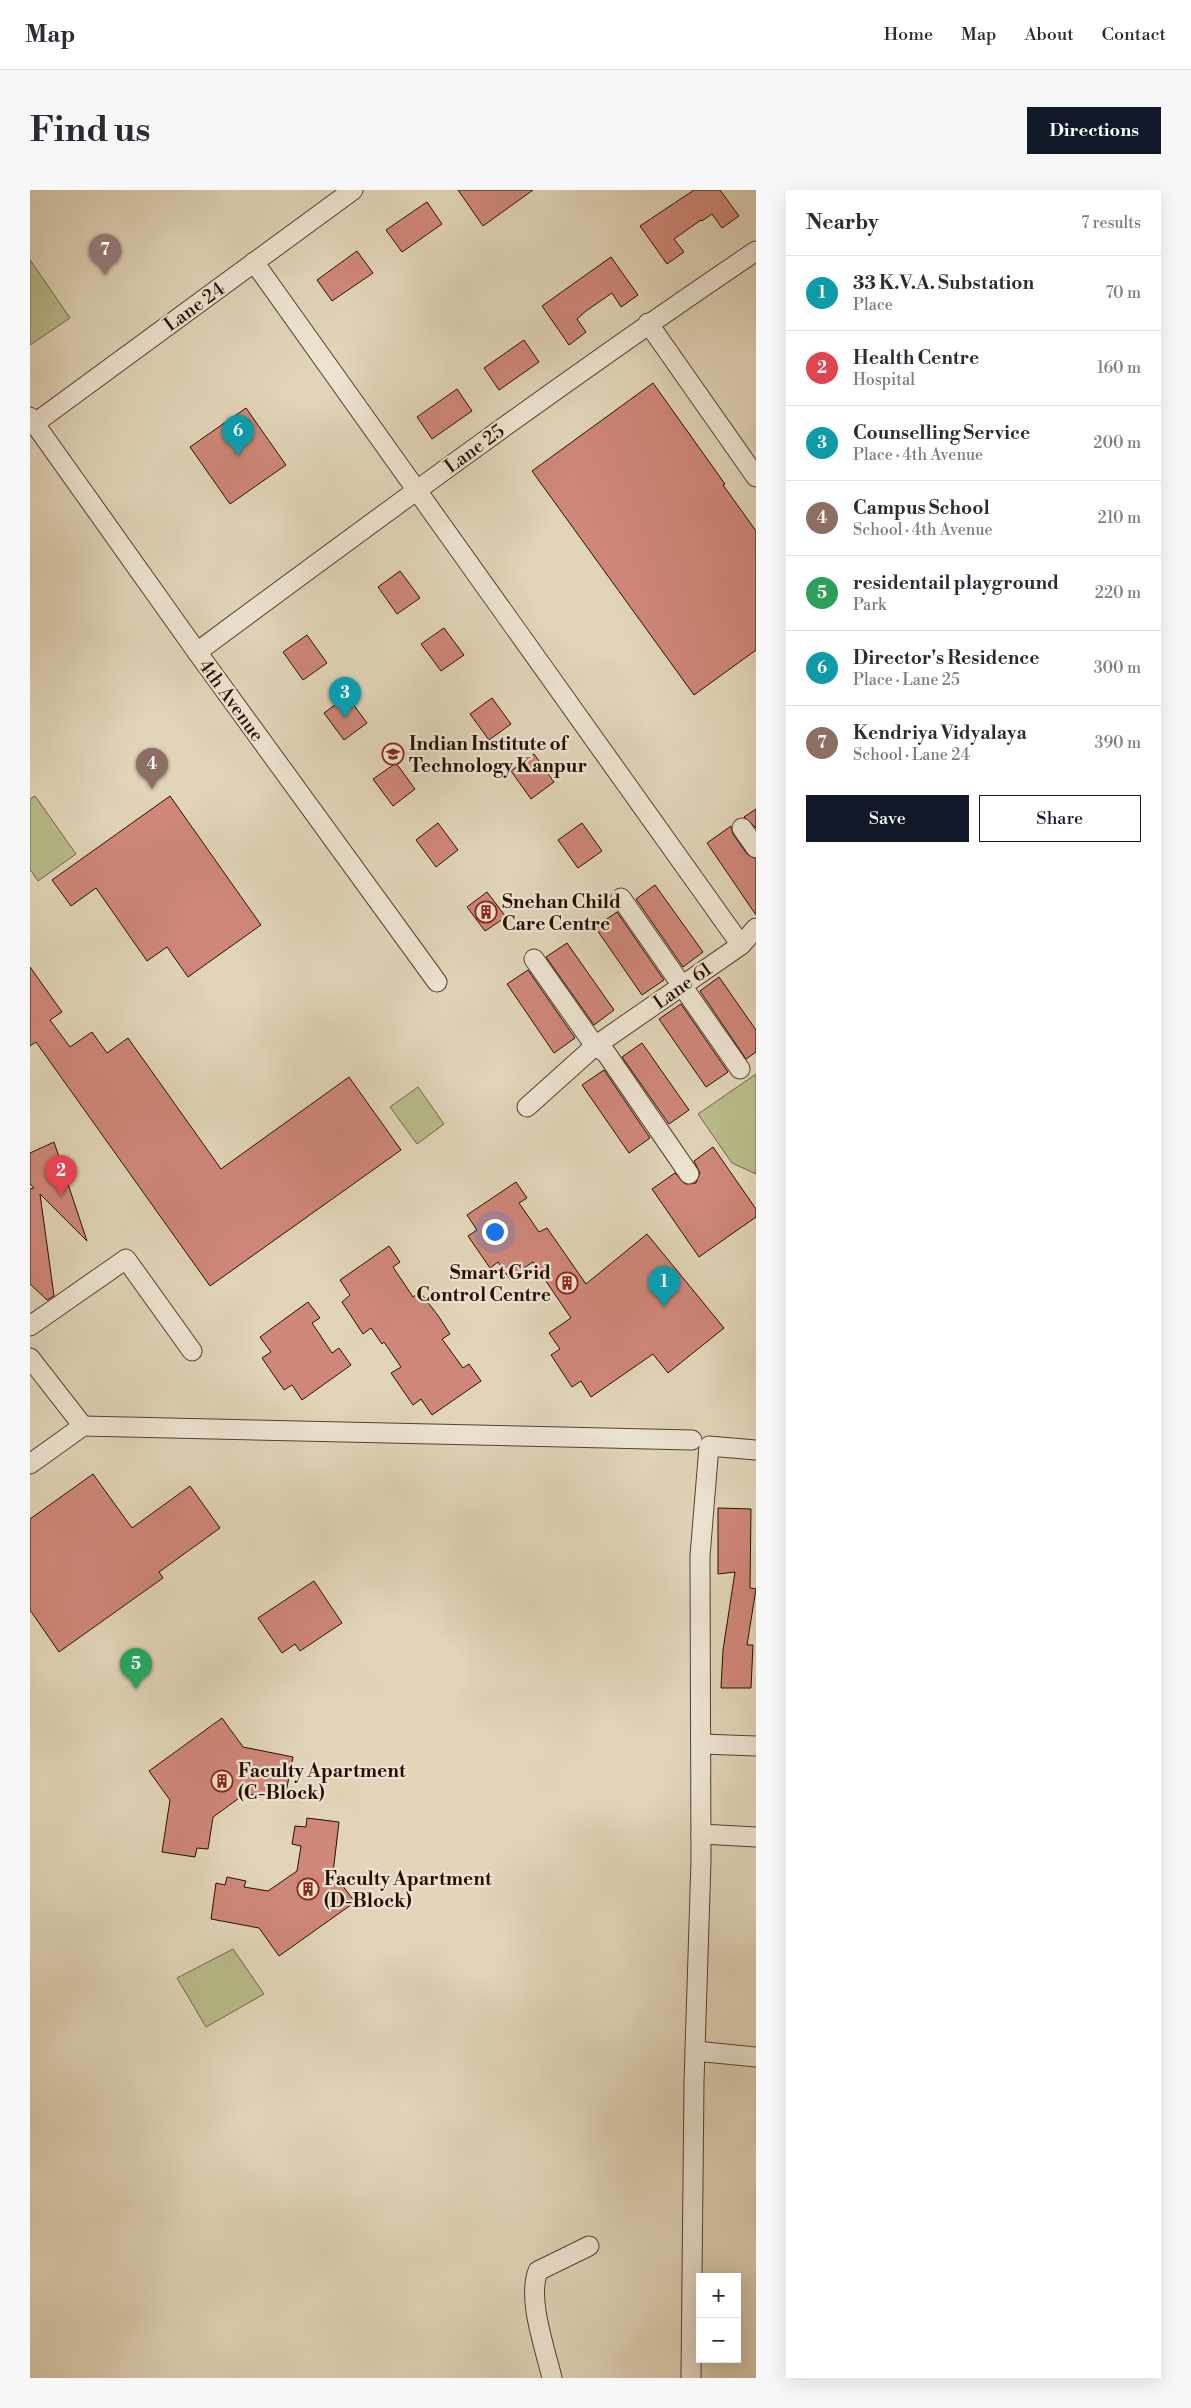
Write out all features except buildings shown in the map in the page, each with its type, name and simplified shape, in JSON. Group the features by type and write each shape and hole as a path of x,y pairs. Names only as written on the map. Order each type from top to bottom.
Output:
{"street":[{"name":"Lane 24","path":"32,420 353,190"},
{"name":"Lane 25","path":"197,652 648,323 756,251"},
{"path":"254,262 741,945"},
{"path":"648,323 756,477"},
{"name":"4th Avenue","path":"32,420 197,652 437,982"},
{"path":"742,828 756,848"},
{"path":"621,898 740,1069"},
{"name":"Lane 61","path":"527,1107 595,1046 741,945 756,928"},
{"path":"534,959 595,1046 606,1053 689,1174"},
{"path":"30,1326 126,1259 192,1351"},
{"path":"30,1358 83,1426"},
{"path":"30,1464 83,1426 692,1440"},
{"path":"691,2378 695,2051 701,1834 700,1556 709,1446 756,1450"},
{"path":"701,1744 756,1746"},
{"path":"701,1834 756,1837"},
{"path":"695,2051 756,2057 756,2063"},
{"path":"552,2378 533,2284 538,2271 589,2246"}],"green space":[{"path":"30,260 70,318 30,345"},
{"path":"35,796 76,854 38,881 30,869 30,799"},
{"path":"756,1074 756,1174 732,1163 698,1114"},
{"path":"418,1087 444,1124 417,1144 390,1107"},
{"path":"233,1949 264,1994 206,2027 177,1978"}],"place":[{"name":"Kendriya Vidyalaya","path":"105,275"},
{"name":"Director's Residence","path":"238,456"},
{"name":"Counselling Service","path":"345,718"},
{"name":"Indian Institute of Technology Kanpur","path":"393,754"},
{"name":"Campus School","path":"152,789"},
{"name":"Snehan Child Care Centre","path":"486,912"},
{"name":"Health Centre","path":"61,1196"},
{"name":"Smart Grid Control Centre","path":"567,1283"},
{"name":"33 K.V.A. Substation","path":"664,1307"},
{"name":"residentail playground","path":"136,1689"},
{"name":"Faculty Apartment (C-Block)","path":"222,1781"},
{"name":"Faculty Apartment (D-Block)","path":"308,1889"}]}
